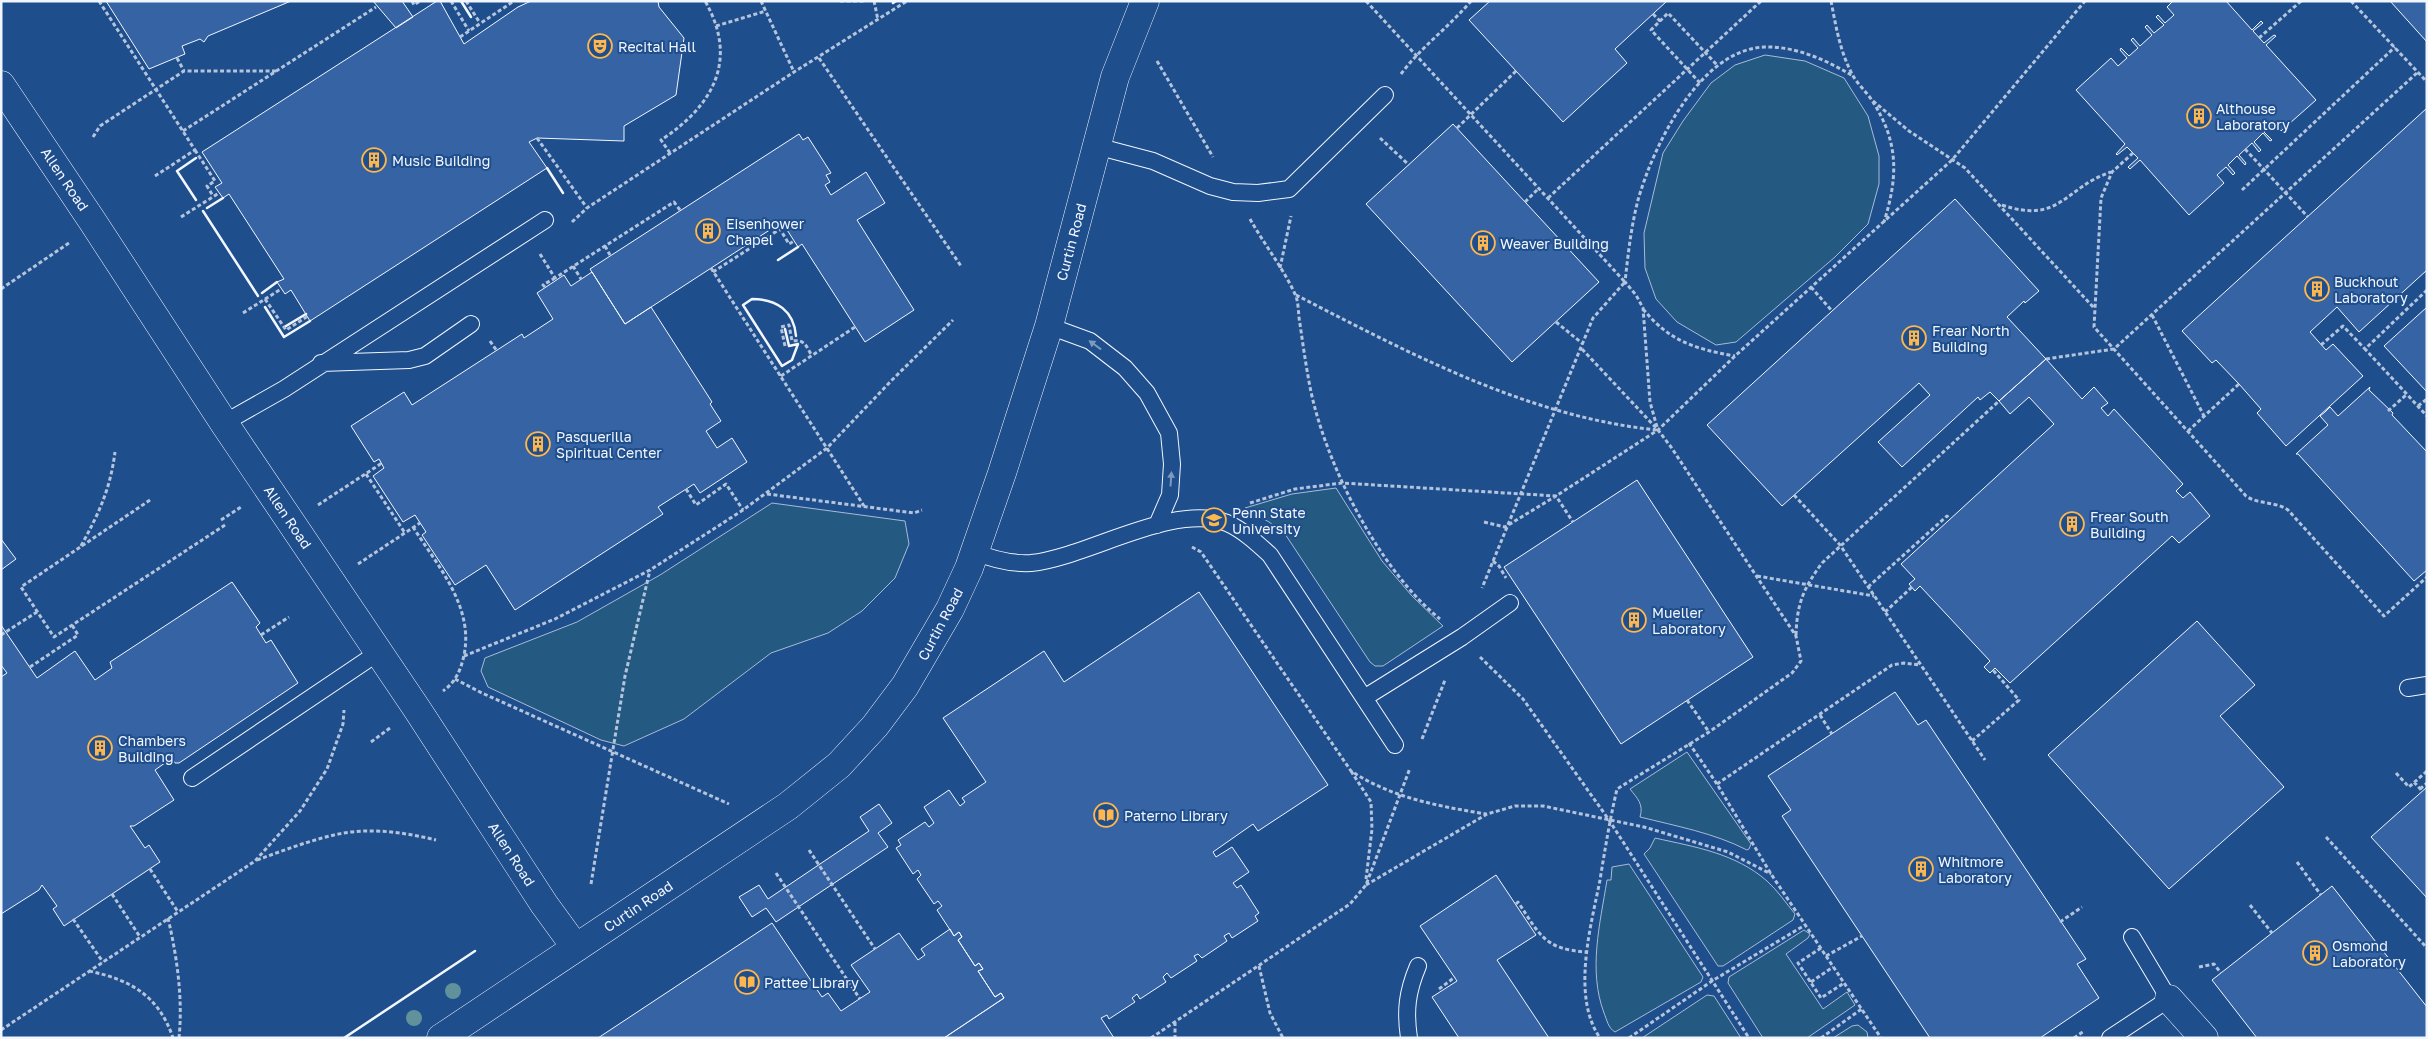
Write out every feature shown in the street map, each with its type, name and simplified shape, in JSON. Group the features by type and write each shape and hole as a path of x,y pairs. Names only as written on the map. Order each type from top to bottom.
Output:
{"street":[{"name":"Curtin Road","path":"441,1038 788,806 839,765 875,726 905,686 950,609 975,552 1049,326 1096,146 1123,54 1145,1"},
{"name":"Allen Road","path":"1,85 82,205 224,424 379,652 544,904 576,948"},
{"path":"2169,999 2204,1038"}],"lane":[{"path":"1096,146 1153,161 1210,186 1234,192 1258,193 1289,189 1386,95"},
{"path":"224,424 284,389 545,220"},
{"path":"321,364 410,360 425,356 471,324"},
{"path":"1049,326 1090,341 1125,368 1147,393 1169,432 1172,464 1170,495 1157,525"},
{"path":"975,552 1008,562 1029,563 1054,559 1157,525 1193,518 1226,523 1250,537 1270,555 1395,745"},
{"path":"1364,698 1462,637 1510,603"},
{"path":"192,778 379,652"},
{"path":"2408,688 2427,685"},
{"path":"2110,1038 2169,999 2132,937"},
{"path":"1409,1038 1406,1012 1409,988 1418,966"}],"path":[{"path":"99,1 215,181 208,186 214,196"},
{"path":"412,1 414,5 420,1"},
{"path":"451,1 469,31"},
{"path":"466,1 480,23"},
{"path":"460,37 514,1"},
{"path":"670,153 661,140 694,114 714,88 720,60 720,42 715,19 705,1"},
{"path":"761,1 794,72"},
{"path":"840,1 866,1"},
{"path":"874,1 878,20"},
{"path":"568,225 587,208 670,153 907,1"},
{"path":"1366,1 1625,282 1655,324 1687,345 1735,356"},
{"path":"1415,55 1457,18 1471,1"},
{"path":"1548,198 1761,1"},
{"path":"1831,1 1840,46 1853,76 1872,101 1888,130 1894,154 1895,177 1884,222"},
{"path":"1484,522 1505,527 1658,430 1735,356 1952,160 2085,1"},
{"path":"2259,38 2301,1"},
{"path":"2351,1 2427,82"},
{"path":"182,131 376,7"},
{"path":"716,26 766,11"},
{"path":"1653,14 1660,21"},
{"path":"1700,83 1651,30 1660,21 1668,14 1718,66"},
{"path":"1420,742 1505,527 1582,349 1593,318 1625,282 1632,224 1646,173 1670,122 1700,83 1718,66 1739,54 1763,47 1789,49 1812,56 1834,64 1853,76"},
{"path":"2242,190 2395,47"},
{"path":"177,58 184,71"},
{"path":"819,58 961,266"},
{"path":"1154,58 1217,165"},
{"path":"93,137 100,126 184,71 276,71"},
{"path":"1457,128 1516,71"},
{"path":"2046,359 2114,349 2418,72"},
{"path":"1872,101 1909,130 1965,168 2095,308"},
{"path":"1360,120 1409,165"},
{"path":"537,138 587,208"},
{"path":"2245,149 2308,216"},
{"path":"155,176 195,150"},
{"path":"2133,153 2112,172 2101,198 2094,326 2246,496 2255,502 2279,504 2288,510 2384,616 2427,577"},
{"path":"2001,205 2018,211 2038,212 2056,206 2099,176 2112,172"},
{"path":"1280,269 1299,179"},
{"path":"1525,202 1539,188"},
{"path":"181,217 219,193"},
{"path":"545,287 543,285 674,202 680,210"},
{"path":"1245,211 1296,295 1311,390 1323,433 1342,483 1369,534 1403,580 1427,608 1462,637 1523,699 1610,820 1748,1038"},
{"path":"794,240 790,244 780,229 712,270 864,506"},
{"path":"1,289 76,238"},
{"path":"605,246 610,256"},
{"path":"545,247 539,252 555,278"},
{"path":"573,266 581,279"},
{"path":"1811,287 1832,311"},
{"path":"243,313 281,289"},
{"path":"2365,348 2427,290"},
{"path":"1296,295 1461,375 1511,394 1632,427 1658,430"},
{"path":"265,299 286,330 308,316"},
{"path":"1643,308 1650,402 1658,430"},
{"path":"2152,315 2204,416"},
{"path":"464,656 555,619 650,570 743,510 827,448 953,320"},
{"path":"1556,322 1584,344"},
{"path":"785,346 781,327 789,325 792,341 804,342 812,356"},
{"path":"2321,345 2343,326 2427,416"},
{"path":"781,376 856,327"},
{"path":"1582,349 1658,430 1796,636"},
{"path":"2188,431 2238,384"},
{"path":"2388,411 2406,394"},
{"path":"2418,406 2427,399"},
{"path":"1600,1038 1589,1012 1586,994 1586,952 1617,789 1709,732 1792,673 1801,661 1796,636 1800,602 1806,585 1822,563 1999,401"},
{"path":"80,547 105,500 112,479 115,452"},
{"path":"318,505 382,463"},
{"path":"366,474 405,533"},
{"path":"1226,523 1233,512 1254,501 1295,489 1342,483 1556,496"},
{"path":"686,489 696,505 726,484 743,510"},
{"path":"766,494 914,513 922,510"},
{"path":"1794,495 1840,545 1985,760"},
{"path":"1556,496 1573,522"},
{"path":"150,500 22,587 54,637 225,525"},
{"path":"222,520 244,504"},
{"path":"1868,587 1947,516 1950,519"},
{"path":"358,564 420,523"},
{"path":"1157,525 1201,552 1371,802 1372,829 1366,885"},
{"path":"413,527 452,588 460,604 465,622 464,656 455,678 439,694"},
{"path":"1493,561 1499,566 1511,585"},
{"path":"591,884 611,750 625,676 650,570"},
{"path":"1756,576 1874,596"},
{"path":"1885,612 1912,587"},
{"path":"1,636 37,612"},
{"path":"260,635 288,617"},
{"path":"30,667 78,635 72,625"},
{"path":"1717,784 1892,665 1904,663 1921,665"},
{"path":"1972,741 2018,700 1993,670"},
{"path":"455,678 482,693 729,804"},
{"path":"1687,700 1709,732"},
{"path":"1,1030 255,861 300,811 327,769 343,724 344,703"},
{"path":"1820,715 1832,734"},
{"path":"371,742 396,723"},
{"path":"1689,743 1717,784 1771,874 1881,1037"},
{"path":"1366,885 1413,760"},
{"path":"1351,771 1373,785 1399,796 1487,814"},
{"path":"2396,773 2409,787 2427,771"},
{"path":"2414,782 2421,790 2427,783"},
{"path":"1151,1038 1350,904 1366,885 1487,814 1515,806 1543,806 1644,826 1728,852 1771,874"},
{"path":"255,861 334,834 361,831 414,835 436,840"},
{"path":"2326,837 2427,948"},
{"path":"810,850 875,949"},
{"path":"2297,862 2321,895"},
{"path":"150,869 178,912"},
{"path":"776,873 860,999"},
{"path":"112,894 140,937"},
{"path":"1516,904 1518,902 1546,940 1567,951 1586,952"},
{"path":"2250,905 2272,933"},
{"path":"2060,922 2082,907"},
{"path":"168,918 174,943 180,1002 179,1038"},
{"path":"73,919 103,962"},
{"path":"1629,1038 1712,981 1805,925"},
{"path":"1826,956 1862,936"},
{"path":"1821,948 1798,963 1810,982 1821,998 1844,983"},
{"path":"2199,967 2214,964 2221,973"},
{"path":"1260,966 1270,1013 1283,1038"},
{"path":"1810,982 1833,967"},
{"path":"89,971 122,980 139,989 164,1016 173,1038"},
{"path":"1448,982 1455,977"},
{"path":"1821,1038 1863,1008"},
{"path":"1175,1022 1176,1038"}],"shaded area":[{"path":"1765,55 1805,61 1844,78 1868,116 1879,156 1879,184 1868,224 1835,257 1736,342 1716,345 1677,322 1656,299 1645,268 1644,233 1663,153 1683,121 1711,83 1735,65"},
{"path":"1336,488 1382,561 1412,596 1443,626 1383,666 1375,666 1370,662 1285,534 1245,508 1292,494"},
{"path":"772,503 905,521 909,544 895,578 862,611 828,633 771,653 684,719 624,746 601,740 488,687 481,671 485,658 577,622 660,575"},
{"path":"1687,752 1751,844 1749,849 1747,850 1708,834 1640,817 1640,805 1630,789"},
{"path":"1655,838 1714,852 1755,871 1775,889 1795,914 1793,920 1723,966 1718,966 1644,854 1650,848"},
{"path":"1629,864 1703,977 1701,982 1615,1032 1608,1024 1599,997 1596,964 1597,947 1607,880 1611,880 1612,867"},
{"path":"1804,930 1810,934 1808,938 1786,954 1823,1009 1847,992 1855,1005 1807,1038 1763,1038 1728,983 1729,977"},
{"path":"1707,995 1714,996 1741,1038 1642,1038"},
{"path":"1858,1025 1867,1032 1868,1038 1833,1038 1852,1026"}],"building":[{"path":"106,1 291,1 208,36 204,42 200,39 182,46 185,54 149,69"},
{"path":"373,1 402,1 413,17 396,28"},
{"name":"Music Building","path":"437,1 440,1 464,44 518,7 531,1 658,1 659,7 684,38 676,95 624,126 624,141 537,138 529,142 547,168 310,321 291,290 285,294 277,282 284,279 229,194 223,198 215,187 222,183 202,152"},
{"path":"1490,1 1667,1 1615,49 1627,63 1563,122 1469,20"},
{"name":"Althouse Laboratory","path":"2173,1 2226,1 2252,30 2261,21 2263,23 2253,31 2264,43 2274,35 2276,36 2266,45 2316,100 2281,131 2274,124 2264,132 2272,140 2270,141 2263,133 2254,142 2261,150 2259,152 2252,143 2239,155 2246,163 2245,165 2237,156 2228,165 2235,173 2233,175 2226,167 2217,175 2224,183 2189,215 2140,160 2130,169 2128,167 2138,158 2127,147 2116,154 2125,144 2076,90 2111,58 2118,66 2127,58 2120,50 2121,48 2129,56 2138,48 2131,40 2133,38 2140,46 2152,35 2145,27 2147,25 2154,33 2164,25 2156,17 2158,15 2165,23 2174,15 2167,7"},
{"path":"2390,1 2427,1 2427,42"},
{"name":"Buckhout Laboratory","path":"2427,108 2427,270 2359,332 2337,307 2310,332 2326,350 2333,344 2363,376 2286,446 2257,413 2261,409 2239,384 2216,360 2212,363 2182,331"},
{"name":"Weaver Building","path":"1453,124 1599,282 1512,362 1366,204"},
{"name":"Eisenhower Chapel","path":"799,134 803,140 808,137 831,173 826,175 830,182 825,185 831,195 866,172 885,203 857,220 914,310 865,342 802,244 798,247 782,222 625,324 590,269"},
{"name":"Frear North Building","path":"1955,199 2039,291 2025,303 2024,301 2007,317 2046,359 1999,401 1990,392 1980,400 1978,397 1902,467 1878,442 1930,395 1919,383 1782,506 1707,425"},
{"name":"Pasquerilla Spiritual Center","path":"592,272 625,324 651,307 712,402 710,404 721,421 706,431 717,448 732,438 747,462 700,493 694,484 658,507 663,514 515,610 486,565 455,585 422,535 426,532 415,515 403,522 373,476 384,468 379,459 374,462 351,426 404,392 412,405 522,334 524,338 553,319 537,293 564,275 571,286"},
{"path":"2427,307 2427,392 2384,346"},
{"name":"Frear South Building","path":"2046,359 2082,399 2094,387 2108,403 2101,408 2108,416 2114,409 2183,484 2176,491 2183,498 2190,492 2210,516 2179,543 2172,536 2010,683 1995,668 1990,673 1984,667 1990,661 1920,586 1915,591 1909,584 1915,579 1901,564 2054,424 2029,397 2010,414 1999,401"},
{"path":"2370,387 2369,390 2393,413 2392,415 2427,452 2427,570 2414,581 2296,454 2328,425 2320,416 2330,407 2338,416"},
{"name":"Mueller Laboratory","path":"1637,480 1753,657 1621,744 1504,567"},
{"path":"1,539 16,559 1,570"},
{"name":"Chambers Building","path":"232,582 260,623 256,627 266,643 271,640 298,683 179,763 175,763 172,758 155,770 174,800 134,826 130,826 145,848 149,845 160,862 64,926 53,909 57,906 42,885 39,890 1,914 1,677 7,673 1,665 1,625 37,678 75,651 95,680 112,668 110,662"},
{"name":"Paterno Library","path":"1199,592 1328,785 1258,831 1253,824 1213,852 1216,857 1232,847 1249,872 1233,883 1237,888 1241,885 1259,913 1255,916 1258,921 1232,938 1229,933 1224,936 1227,941 1202,958 1198,954 1194,956 1197,961 1171,978 1167,973 1163,977 1166,982 1140,999 1137,994 1132,998 1135,1002 1109,1019 1107,1015 1101,1018 1114,1038 944,1038 1004,998 1001,993 995,997 978,971 983,969 979,963 975,966 958,940 962,937 959,932 954,936 937,910 942,906 938,901 934,904 917,879 921,875 918,870 913,874 896,848 901,845 898,840 925,822 929,827 934,823 924,807 949,790 960,806 965,802 962,798 986,782 943,718 1044,651 1064,682"},
{"path":"2197,621 2255,685 2220,716 2284,787 2169,889 2048,755"},
{"name":"Whitmore Laboratory","path":"1895,692 1918,725 1926,720 2086,959 2077,964 2099,998 2040,1038 1930,1038 1782,816 1791,810 1768,776"},
{"path":"2427,787 2427,898 2371,837"},
{"path":"879,804 892,823 878,833 888,847 776,922 766,908 752,917 739,897 759,885 768,899 869,831 860,817"},
{"path":"1496,875 1536,935 1497,960 1549,1038 1459,1038 1432,997 1457,981 1420,926"},
{"name":"Osmond Laboratory","path":"2332,886 2427,1007 2427,1038 2257,1038 2212,980"},
{"name":"Pattee Library","path":"772,923 822,997 828,993 841,1011 870,992 851,965 899,933 918,960 925,955 921,949 950,929 954,936 959,932 962,937 958,940 975,966 979,963 983,969 978,971 995,997 1001,993 1004,998 944,1038 598,1038"}],"wall":[{"path":"461,1 471,17"},
{"path":"196,158 177,171 196,200"},
{"path":"547,168 563,193"},
{"path":"207,208 223,198"},
{"path":"203,211 258,296"},
{"path":"778,260 798,247"},
{"path":"262,293 277,282"},
{"path":"785,329 789,346 798,344 792,360 782,366 743,305 752,299 769,301 783,308 792,320 796,336"},
{"path":"265,307 284,337 310,321"},
{"path":"286,326 306,314"},
{"path":"344,1038 475,951"}],"place":[{"name":"Recital Hall","path":"600,46"},
{"name":"Althouse Laboratory","path":"2199,116"},
{"name":"Music Building","path":"374,160"},
{"name":"Eisenhower Chapel","path":"708,231"},
{"name":"Weaver Building","path":"1483,243"},
{"name":"Buckhout Laboratory","path":"2317,289"},
{"name":"Frear North Building","path":"1914,338"},
{"name":"Pasquerilla Spiritual Center","path":"538,444"},
{"name":"Penn State University","path":"1214,520"},
{"name":"Frear South Building","path":"2072,524"},
{"name":"Mueller Laboratory","path":"1634,620"},
{"name":"Chambers Building","path":"100,748"},
{"name":"Paterno Library","path":"1106,815"},
{"name":"Whitmore Laboratory","path":"1921,869"},
{"name":"Osmond Laboratory","path":"2315,953"},
{"name":"Pattee Library","path":"747,982"}]}
